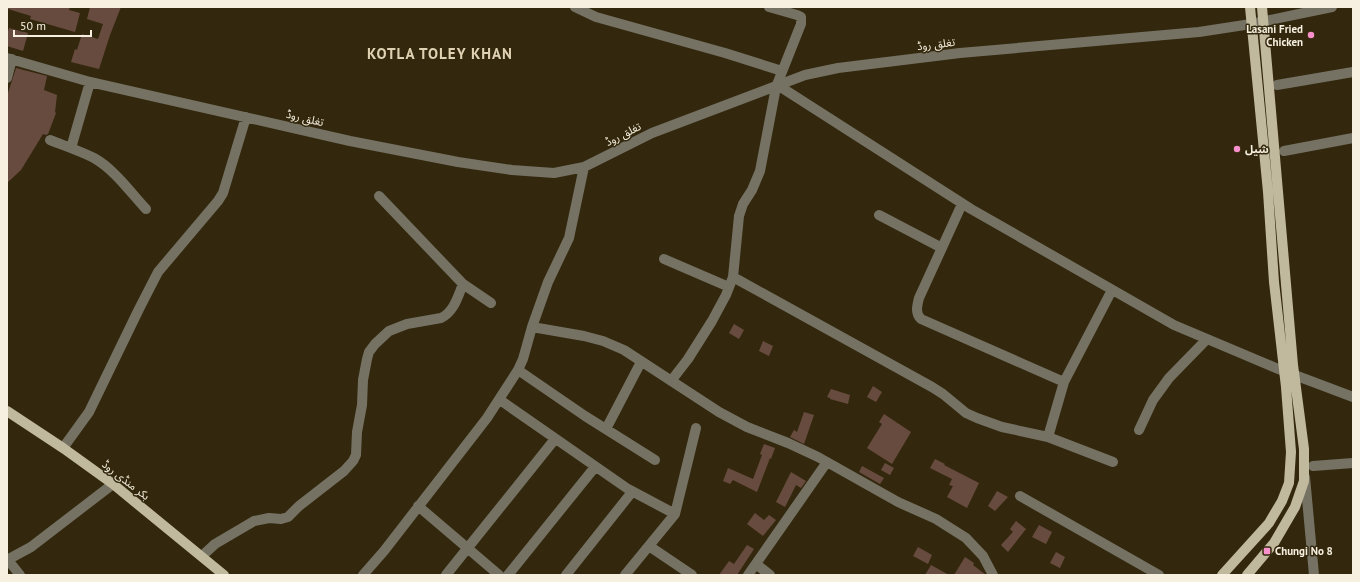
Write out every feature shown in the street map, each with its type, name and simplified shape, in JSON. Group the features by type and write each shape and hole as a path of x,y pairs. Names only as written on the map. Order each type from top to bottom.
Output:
{"main road":[{"path":"1222,575 1269,523 1282,501 1289,483 1291,452 1286,387 1274,282 1268,192 1250,7"},
{"path":"1247,575 1274,543 1295,507 1308,466 1304,449 1293,365 1262,7"},
{"name":"بکر منڈی روڈ","path":"7,411 64,448 113,484 224,575"}],"street":[{"path":"575,7 596,17 725,53 782,71"},
{"path":"671,381 688,359 704,334 726,295 733,277 739,216 743,204 752,190 760,171 782,71 801,24 801,17 768,7"},
{"name":"تغلق روڈ","path":"10,59 90,82 350,141 458,162 504,169 554,173 584,167 652,133 805,75 846,67 960,53 1199,32 1251,24 1332,7"},
{"path":"7,78 10,59"},
{"path":"1277,85 1353,72"},
{"path":"71,148 90,82"},
{"path":"778,86 962,204 1174,325 1304,379 1353,397"},
{"path":"64,448 89,412 158,272 218,201 223,193 246,117"},
{"path":"1284,151 1353,138"},
{"path":"50,140 95,159 104,165 146,209"},
{"path":"363,575 500,400 524,359 532,327 548,282 569,238 584,167"},
{"path":"379,196 463,284 491,304"},
{"path":"962,204 919,298 916,312 918,316 921,319 1064,382"},
{"path":"879,215 942,248"},
{"path":"664,259 729,287"},
{"path":"733,277 932,387 966,413 1002,427 1048,437 1113,462"},
{"path":"202,556 215,544 254,521 288,517 299,506 344,471 356,455 357,432 362,405 363,380 367,359 375,344 389,331 407,324 445,316 455,303 463,284"},
{"path":"1048,437 1064,382 1112,290"},
{"path":"532,327 584,336 602,341 624,350 719,412 747,427 788,443 827,462 898,502 936,519 966,538 983,556 993,575"},
{"path":"1139,430 1153,400 1169,378 1207,339"},
{"path":"606,429 641,362"},
{"path":"518,370 655,460"},
{"path":"500,400 632,492 675,514"},
{"path":"625,575 675,514 696,428"},
{"path":"446,575 555,439"},
{"path":"748,575 827,462"},
{"path":"1314,575 1308,466 1353,463"},
{"path":"508,575 595,467"},
{"path":"20,575 8,560 31,548 113,484"},
{"path":"566,575 632,492"},
{"path":"1020,496 1159,575"},
{"path":"418,506 499,575"},
{"path":"649,546 692,575"},
{"path":"756,564 770,575"}],"building":[{"path":"8,7 70,7 69,10 80,13 75,32 30,19 31,16 8,9"},
{"path":"90,7 121,7 99,69 71,62 82,34 98,39 103,24 87,19"},
{"path":"9,28 28,33 23,51 7,46 7,34"},
{"path":"16,68 47,76 44,90 57,95 56,113 48,134 43,134 21,170 7,183 7,96"},
{"path":"734,324 744,330 739,339 729,333"},
{"path":"763,341 773,346 769,356 759,351"},
{"path":"873,386 882,392 876,402 867,397"},
{"path":"831,389 850,395 848,404 827,397"},
{"path":"804,412 814,415 804,444 790,437 794,430 797,432"},
{"path":"884,414 911,432 892,464 867,448 882,424 879,422"},
{"path":"764,444 775,448 757,492 733,480 730,484 723,481 728,468 753,479 762,455 760,454"},
{"path":"935,459 979,483 967,508 947,497 953,486 949,485 952,479 930,468"},
{"path":"885,463 894,468 890,475 881,470"},
{"path":"862,466 884,478 880,484 859,472"},
{"path":"791,472 806,481 801,488 796,485 785,507 776,502"},
{"path":"997,491 1008,497 995,511 988,506"},
{"path":"755,513 764,520 769,515 776,520 763,536 747,524"},
{"path":"1016,521 1026,529 1008,552 1001,545 1013,532 1010,529"},
{"path":"1039,525 1052,532 1046,544 1032,537"},
{"path":"747,545 754,549 737,575 719,575 729,561 734,564"},
{"path":"918,547 932,555 928,564 913,556"},
{"path":"1056,552 1065,557 1060,568 1050,563"},
{"path":"965,557 974,563 973,565 986,575 954,575"},
{"path":"931,565 949,575 925,575"}],"place":[{"name":"Lasani Fried Chicken","path":"1311,35"},
{"name":"شیل","path":"1237,149"},
{"name":"Chungi No 8","path":"1267,551"}],"district":[{"name":"KOTLA TOLEY KHAN","path":"440,53"}]}
